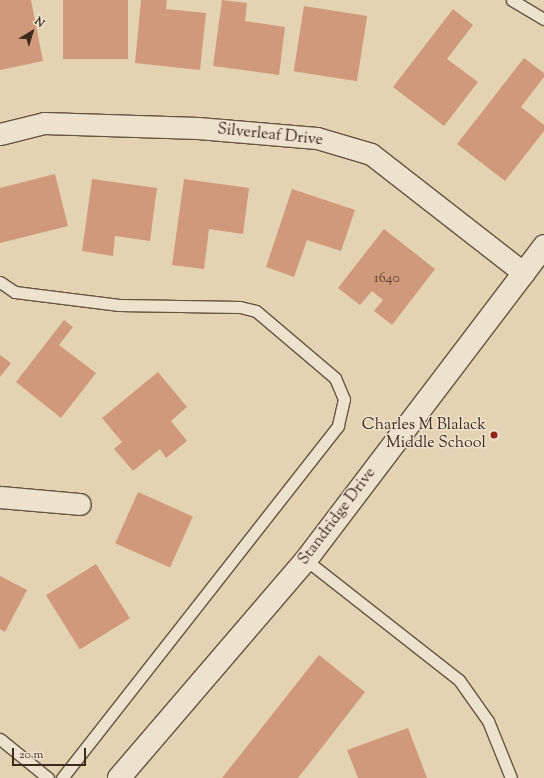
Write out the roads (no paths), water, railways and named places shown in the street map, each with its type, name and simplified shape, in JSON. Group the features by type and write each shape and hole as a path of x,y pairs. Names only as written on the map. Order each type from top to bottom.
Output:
{"street":[{"name":"Silverleaf Drive","path":"0,134 44,123 198,128 318,138 371,154 524,273"},
{"name":"Standridge Drive","path":"119,778 306,560 544,246"},
{"path":"0,496 80,504"}],"lane":[{"path":"512,0 544,19"},
{"path":"0,282 15,292 119,305 240,307 256,311 335,378 344,399 338,426 62,778"},
{"path":"306,560 460,680 488,721 511,778"},
{"path":"0,739 48,778"}],"place":[{"name":"Charles M Blalack Middle School","path":"494,435"}]}
